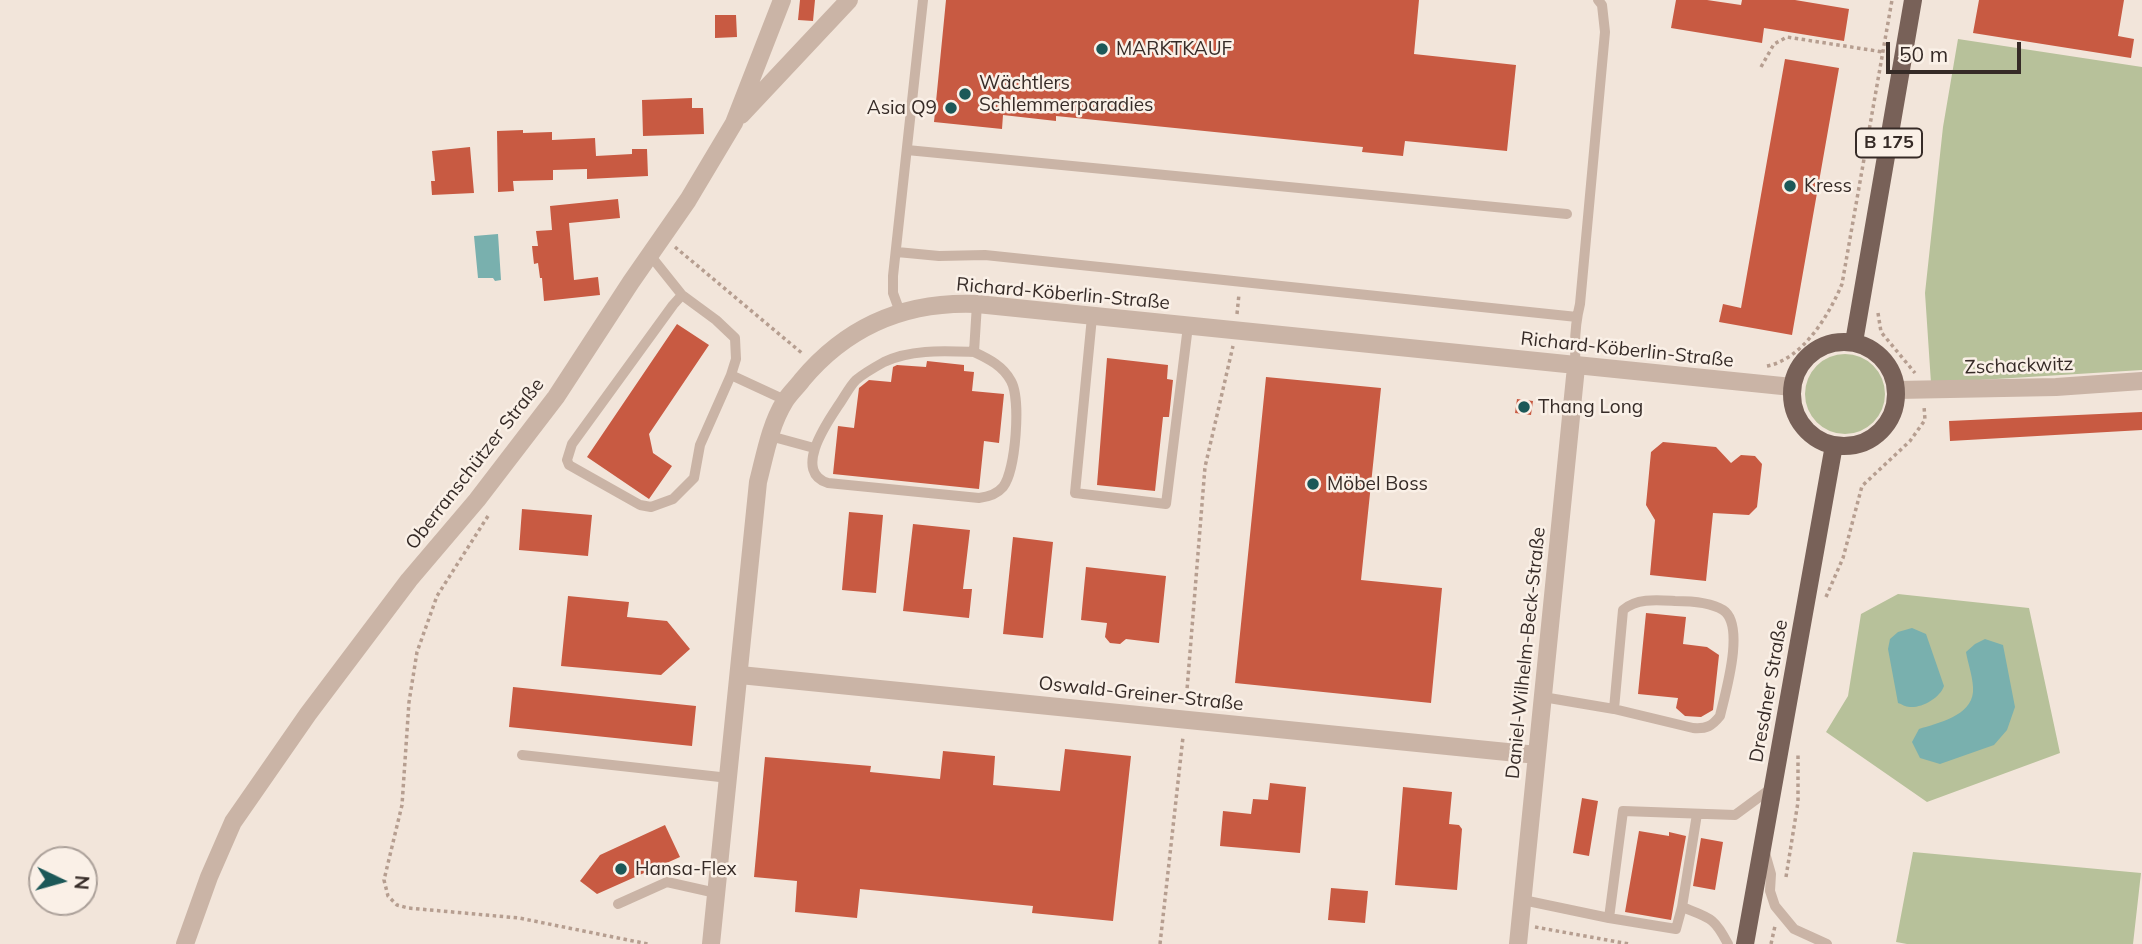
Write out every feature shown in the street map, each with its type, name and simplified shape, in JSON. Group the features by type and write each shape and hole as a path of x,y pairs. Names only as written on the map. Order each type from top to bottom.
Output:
{"main road":[{"name":"B 175","path":"1854,342 1913,0"},
{"path":"1854,342 1870,348 1883,358 1892,372 1897,390 1896,404 1881,431 1869,440 1854,445 1834,445 1812,436 1802,425 1795,413 1792,387 1797,370 1808,356 1821,346 1854,342"},
{"name":"Dresdner Straße","path":"1745,944 1834,445"}],"street":[{"name":"Oberranschützer Straße","path":"185,944 209,877 233,822 308,714 378,621 477,500 556,397 688,200 734,123 782,0"},
{"path":"734,123 849,0"},
{"name":"Richard-Köberlin-Straße","path":"711,944 758,482 770,436 785,400 833,347 853,334 900,312 954,303 978,304 1792,387"},
{"name":"Daniel-Wilhelm-Beck-Straße","path":"1518,944 1576,367"},
{"name":"Zschackwitz","path":"1897,390 2056,387 2142,381"},
{"name":"Oswald-Greiner-Straße","path":"740,675 1537,755"}],"lane":[{"path":"900,312 893,293 923,0"},
{"path":"1576,367 1577,317 1605,32 1602,5 1598,0"},
{"path":"907,150 1567,214"},
{"path":"897,252 939,256 985,255 1577,317"},
{"path":"650,255 682,295 735,338 736,359 700,445 694,478 673,499 651,508 640,505 569,465 567,460 572,444 682,295"},
{"path":"974,352 978,304"},
{"path":"1092,317 1075,493 1166,504 1188,326"},
{"path":"927,352 974,352 996,363 1016,392 1011,466 1003,486 996,493 979,498 828,483 819,480 814,474 814,448 857,379 884,362 927,352"},
{"path":"731,375 785,400"},
{"path":"770,436 814,448"},
{"path":"1543,697 1705,729 1713,725 1720,716 1734,637 1731,620 1725,611 1706,604 1646,600 1629,605 1623,610 1614,709"},
{"path":"522,755 729,778"},
{"path":"1609,918 1623,811 1735,815 1773,787"},
{"path":"1523,900 1676,929 1697,814"},
{"path":"1762,846 1771,874 1770,891 1778,910 1794,929 1828,944"},
{"path":"618,904 667,882 716,893"},
{"path":"1682,907 1711,918 1719,926 1728,944"}],"path":[{"path":"1766,366 1779,364 1802,346 1832,310 1842,284 1892,0"},
{"path":"1761,67 1774,44 1787,37 1883,52"},
{"path":"662,237 816,364"},
{"path":"1160,944 1185,719 1205,467 1236,331 1240,281"},
{"path":"1824,607 1843,558 1862,486 1901,452 1924,420 1924,390 1921,379 1881,332 1878,311"},
{"path":"489,514 471,547 437,596 417,652 409,702 402,806 384,880 388,895 397,905 408,908 519,918 648,944"},
{"path":"1771,944 1798,802 1798,753"},
{"path":"1520,925 1629,944"}],"green space":[{"path":"1958,39 2142,67 2142,370 1931,383 1925,293 1943,127"},
{"path":"1845,354 1860,357 1873,366 1882,379 1885,394 1882,409 1873,422 1860,431 1845,434 1830,431 1817,422 1808,409 1805,394 1808,379 1817,366 1830,357"},
{"path":"1898,594 2029,608 2060,753 1927,802 1826,732 1848,696 1861,614"},
{"path":"1913,852 2141,873 2133,944 1896,942"}],"water":[{"path":"498,234 501,280 478,278 474,236"},
{"path":"1912,628 1926,634 1944,686 1930,701 1920,706 1907,707 1898,703 1888,649 1890,639 1898,632"},
{"path":"1985,639 2003,645 2015,707 2007,730 1994,745 1940,764 1920,758 1912,742 1919,729 1960,713 1971,700 1973,682 1966,652"}],"building":[{"path":"800,0 815,0 813,21 798,20"},
{"path":"946,0 1419,0 1414,54 1516,65 1507,151 1405,141 1403,156 1362,152 1363,147 1056,116 1056,121 1003,115 1002,129 934,122"},
{"path":"1676,0 1707,0 1741,5 1742,0 1795,0 1849,9 1844,41 1764,28 1762,43 1671,28"},
{"path":"1979,0 2124,0 2118,36 2134,39 2131,58 1973,33"},
{"path":"715,15 736,15 737,37 715,38"},
{"name":"Kress","path":"1785,59 1839,68 1792,335 1719,322 1723,304 1741,308"},
{"path":"692,98 692,108 703,108 704,134 643,136 642,100"},
{"path":"523,130 523,133 552,132 552,140 595,138 596,156 632,154 632,149 647,149 648,176 587,179 587,169 553,170 553,180 513,181 514,191 498,192 497,131"},
{"path":"470,147 474,193 432,195 431,181 435,181 432,151"},
{"path":"618,199 620,218 569,223 574,280 598,277 600,295 544,301 542,278 538,263 534,264 532,246 538,246 536,231 552,230 550,206"},
{"path":"677,324 709,345 649,434 653,453 672,466 649,499 587,457"},
{"path":"1107,358 1168,365 1167,379 1173,380 1169,417 1163,417 1155,491 1097,485"},
{"path":"927,361 964,365 964,371 974,372 972,391 1004,394 999,443 984,441 979,489 833,474 838,426 854,428 859,388 869,380 891,382 893,367 897,365 926,367"},
{"name":"Möbel Boss","path":"1266,377 1381,388 1361,580 1442,588 1431,703 1235,683"},
{"name":"Thang Long","path":"1517,399 1533,401 1531,415 1515,413"},
{"path":"2142,412 2142,430 1950,441 1949,421"},
{"path":"1663,442 1716,447 1731,463 1741,455 1755,456 1762,464 1757,507 1749,515 1713,513 1706,581 1650,575 1655,520 1646,505 1651,452"},
{"path":"522,509 592,515 588,556 519,550"},
{"path":"849,512 883,515 876,593 842,590"},
{"path":"913,524 970,530 963,589 972,589 969,618 903,611"},
{"path":"1013,537 1053,542 1043,638 1003,634"},
{"path":"1086,567 1166,576 1159,643 1126,639 1120,644 1110,643 1105,637 1107,623 1081,620"},
{"path":"568,596 629,602 627,617 667,621 690,649 661,675 561,666"},
{"path":"1646,613 1686,617 1683,644 1707,647 1719,655 1713,710 1701,717 1685,716 1676,708 1678,698 1638,694"},
{"path":"513,687 696,706 692,746 509,727"},
{"path":"1065,749 1131,756 1113,921 1032,913 1033,906 860,889 857,918 795,912 797,881 754,877 765,757 871,766 870,772 940,779 943,751 995,756 993,785 1060,791"},
{"path":"1270,783 1306,787 1300,853 1220,846 1223,811 1251,814 1253,799 1268,800"},
{"path":"1403,787 1452,792 1449,824 1459,825 1462,829 1457,890 1395,885"},
{"path":"1582,798 1598,801 1589,856 1573,853"},
{"name":"Hansa-Flex","path":"665,825 680,857 597,894 580,881 600,855"},
{"path":"1639,831 1669,836 1669,832 1686,836 1671,920 1625,912"},
{"path":"1701,838 1723,842 1715,890 1693,886"},
{"path":"1331,888 1368,891 1365,923 1328,920"}],"place":[{"name":"MARKTKAUF","path":"1102,49"},
{"name":"Wächtlers Schlemmerparadies","path":"965,94"},
{"name":"Asia Q9","path":"951,108"},
{"name":"Kress","path":"1790,186"},
{"name":"Thang Long","path":"1524,407"},
{"name":"Möbel Boss","path":"1313,484"},
{"name":"Hansa-Flex","path":"621,869"}]}
